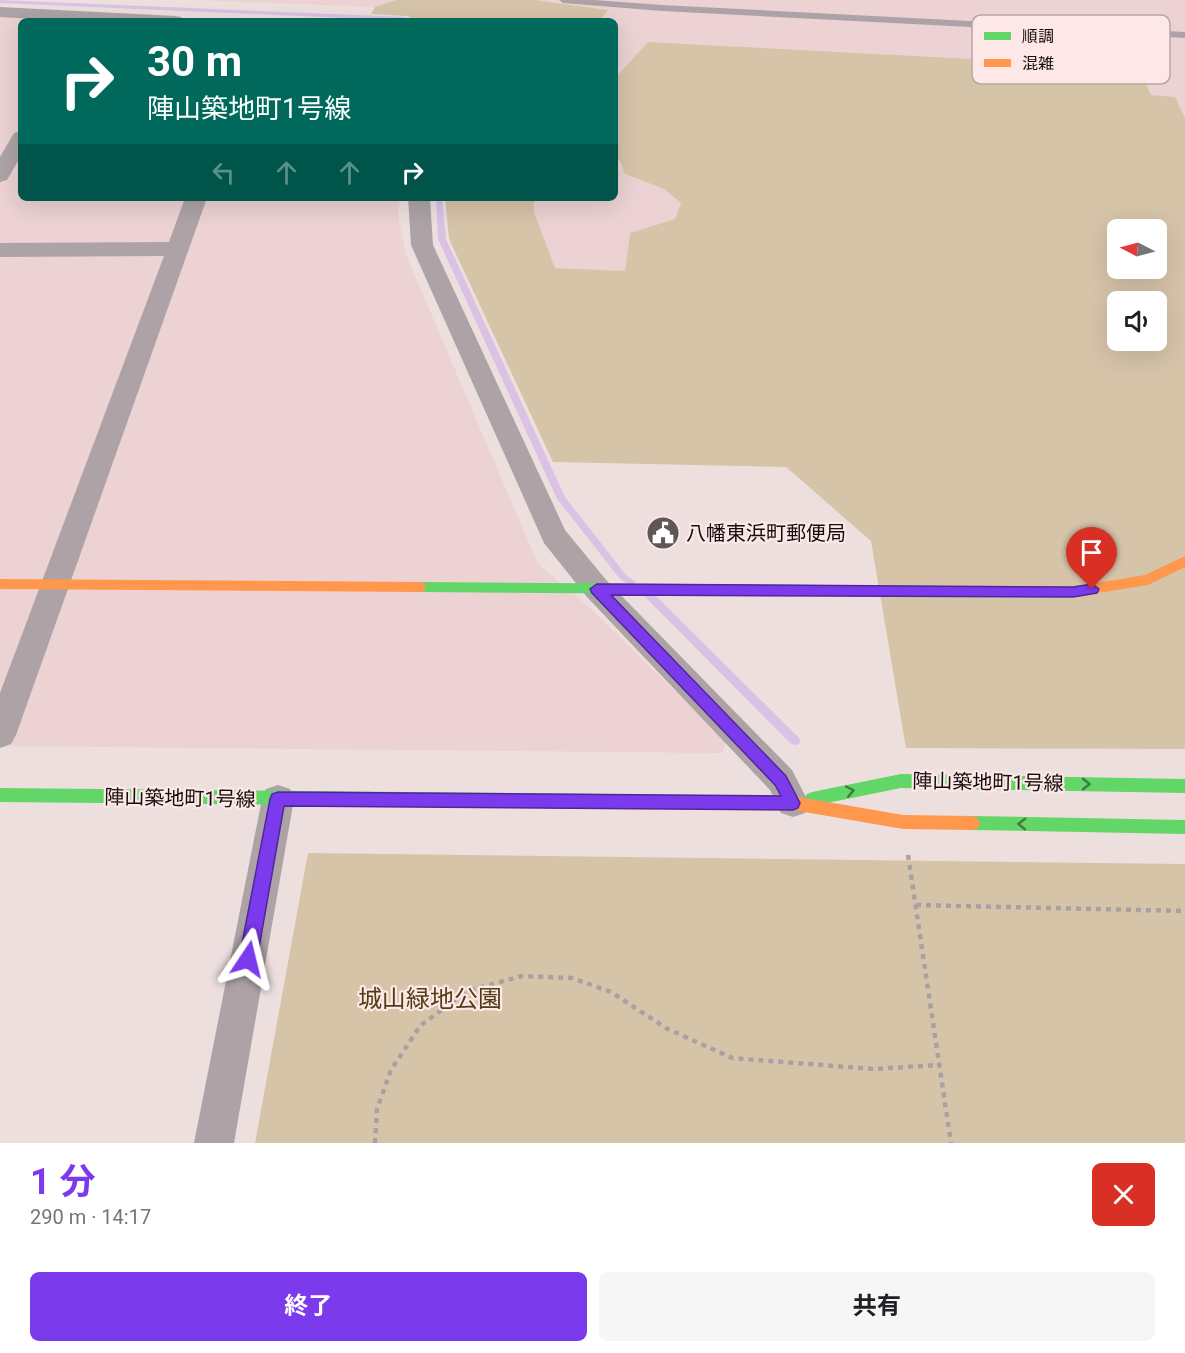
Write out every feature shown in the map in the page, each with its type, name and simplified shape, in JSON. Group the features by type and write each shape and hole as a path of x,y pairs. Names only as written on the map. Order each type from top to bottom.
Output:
{"street":[{"path":"0,12 72,18"},
{"path":"0,176 18,143"},
{"path":"0,735 195,201"},
{"path":"418,201 422,245 554,536 606,589 781,780 793,803"},
{"path":"0,250 177,249"},
{"path":"0,584 1073,592 1148,580 1185,561"},
{"name":"陣山築地町1号線","path":"793,803 901,781 1185,786"},
{"name":"陣山築地町1号線","path":"0,795 793,803 903,822 1185,827"},
{"path":"214,1143 278,799"}],"lane":[{"path":"563,0 662,8 972,24"},
{"path":"1170,34 1185,35"}],"path":[{"path":"903,822 951,1143"},
{"path":"916,905 1185,911"},
{"path":"375,1143 377,1109 391,1070 420,1026 467,991 522,976 572,978 611,992 666,1028 732,1058 873,1069 939,1065"}],"shaded area":[{"path":"193,0 396,0 375,7"},
{"path":"535,0 1185,0 1185,118 1151,95 1146,84 1170,84 1170,15 972,15 972,59 648,42 618,75 618,18 602,18 607,10"},
{"path":"0,11 127,18 18,18 18,201 400,201 398,216 406,255 538,564 588,606 726,741 723,753 0,746"},
{"path":"618,160 625,174 664,189 681,203 675,219 630,233 625,271 555,268 534,212 534,201 618,201"}],"green space":[{"path":"396,0 535,0 608,10 602,18 412,18 371,14 375,7"},
{"path":"648,42 972,59 972,84 1146,84 1151,95 1175,97 1185,118 1185,749 906,748 871,541 786,467 553,462 449,239 445,201 534,201 534,212 555,268 625,271 630,233 675,219 681,203 664,189 625,174 618,160 618,75"},
{"name":"城山緑地公園","path":"308,853 1185,864 1185,1143 255,1143"}],"waterway":[{"path":"0,1 382,18"},
{"path":"439,201 442,239 561,499 623,577 631,582"},
{"path":"649,595 795,741"}],"traffic: fast":[{"path":"419,587 949,591"},
{"path":"812,799 901,781 1185,786"},
{"path":"0,795 610,801"},
{"path":"972,823 1185,827"}],"traffic: slow":[{"path":"949,591 1073,592 1148,580 1185,561"},
{"path":"0,584 419,587"},
{"path":"610,801 793,803 903,822 972,823"}],"place":[{"name":"八幡東浜町郵便局","path":"663,533"}],"route":[{"path":"248,959 278,799 793,803 781,780 597,589 1073,592 1092,589"}]}
